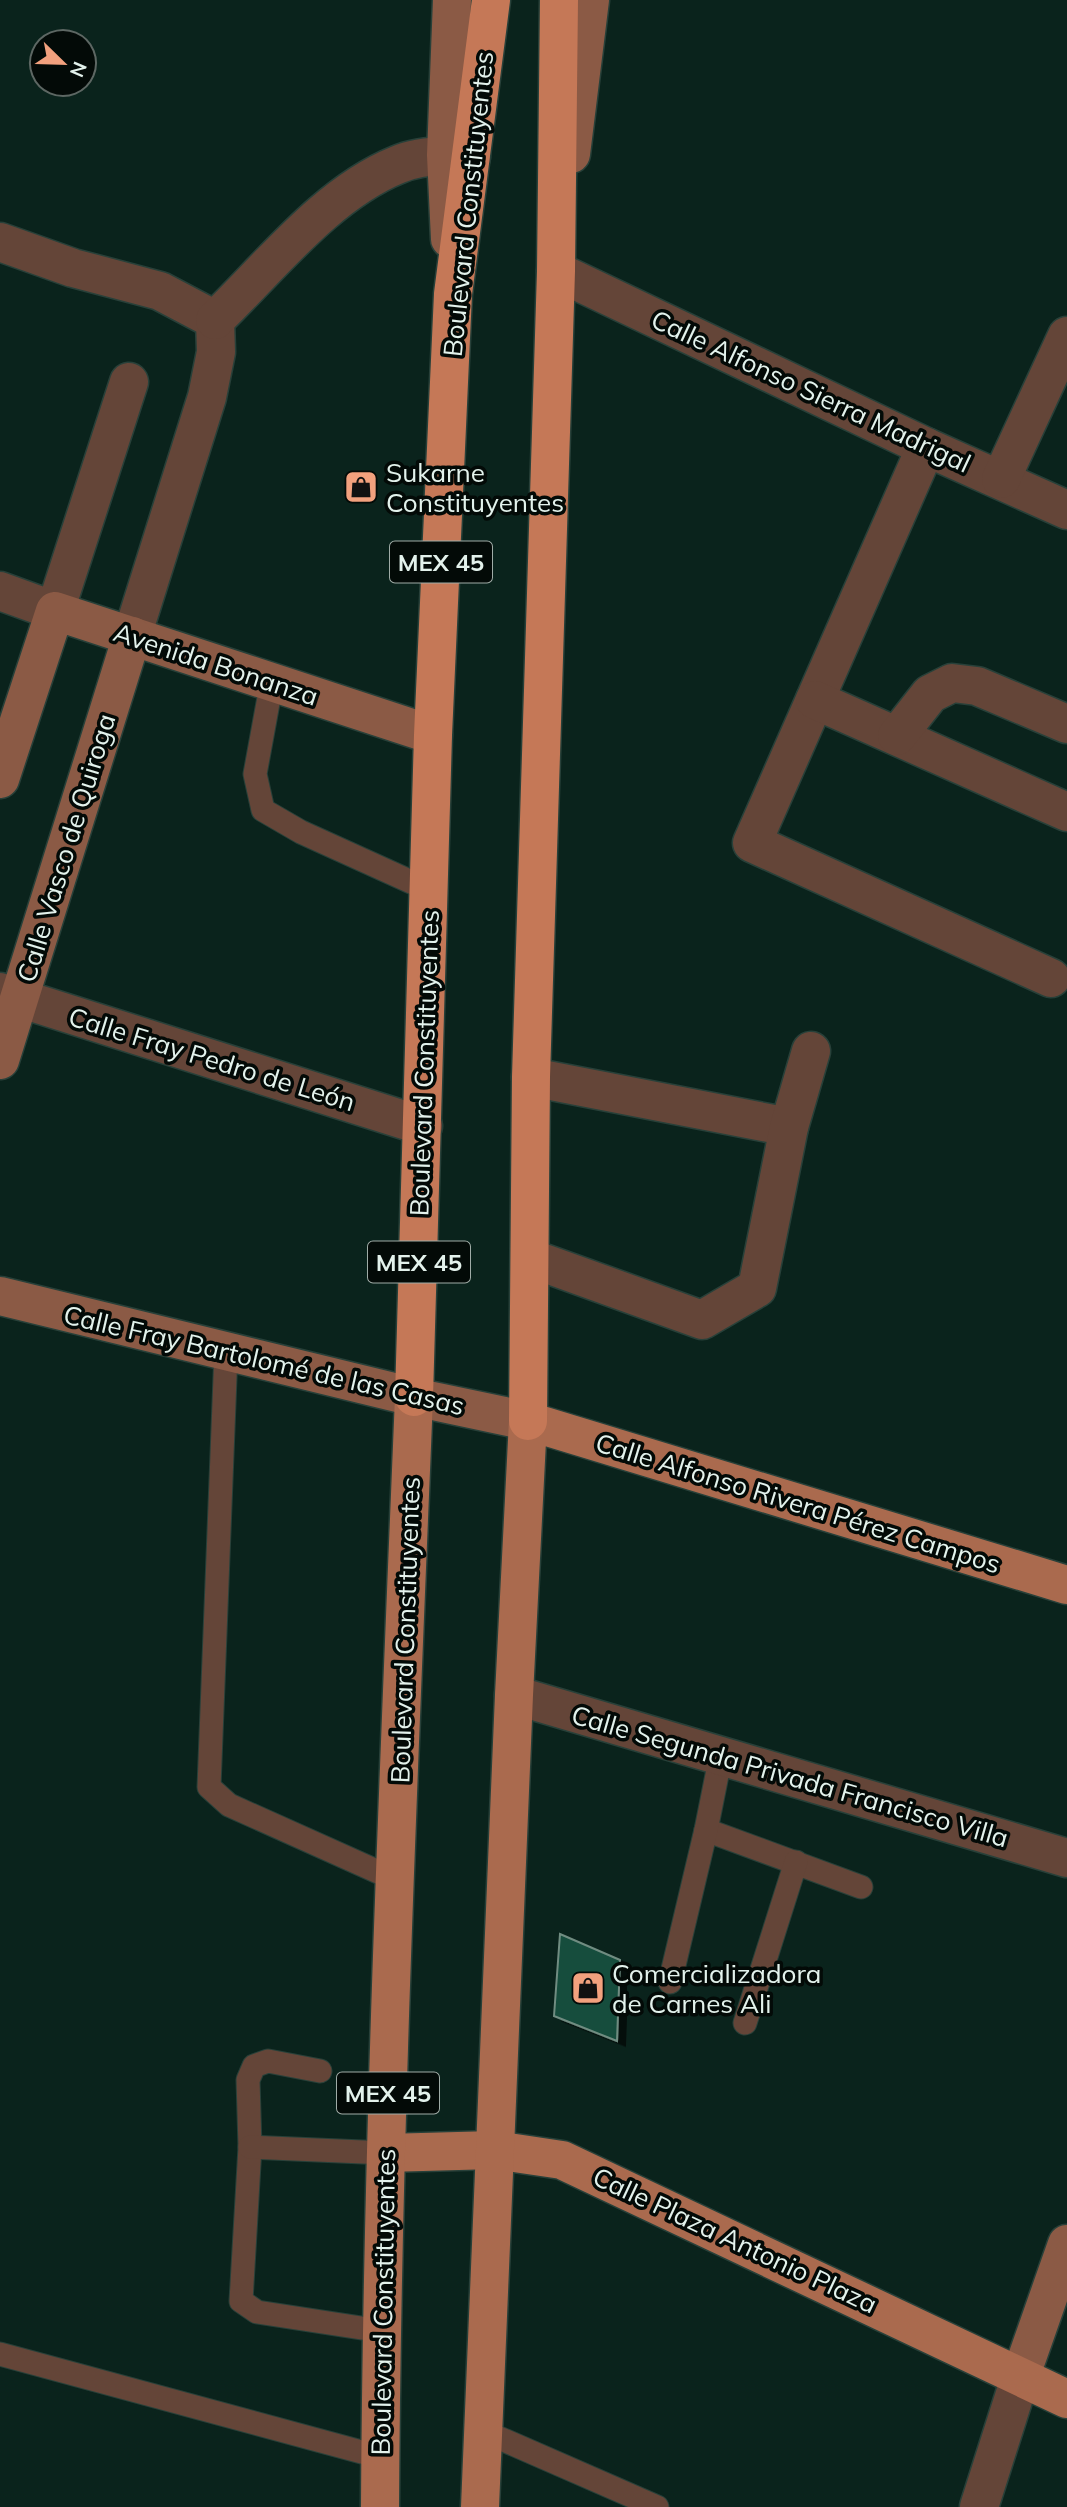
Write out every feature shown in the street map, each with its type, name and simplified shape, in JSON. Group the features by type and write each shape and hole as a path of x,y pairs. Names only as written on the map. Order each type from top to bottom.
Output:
{"highway":[{"name":"Boulevard Constituyentes","path":"414,1397 424,1126 433,735 458,156 491,0"},
{"path":"528,1422 531,1077 556,271 559,0"}],"main road":[{"path":"452,0 458,156"},
{"path":"556,271 590,0"},
{"path":"0,779 55,611"},
{"name":"Avenida Bonanza","path":"55,611 433,735"},
{"name":"Calle Vasco de Quiroga","path":"0,1060 10,995 132,636"},
{"name":"Calle Fray Bartolomé de las Casas","path":"0,1296 414,1397 528,1422"},
{"name":"Boulevard Constituyentes","path":"378,2491 394,1879 414,1397"},
{"path":"480,2507 528,1422"},
{"name":"Calle Alfonso Rivera Pérez Campos","path":"528,1422 1067,1585"},
{"name":"Calle Plaza Antonio Plaza","path":"386,2153 494,2150 562,2160 1067,2399"},
{"path":"1021,2375 1067,2244"}],"street":[{"path":"132,636 207,397 216,352 215,320 343,194 399,164 458,156"},
{"path":"0,242 73,268 160,291 215,320"},
{"name":"Calle Alfonso Sierra Madrigal","path":"556,271 926,447 1067,510"},
{"path":"1001,480 1067,336"},
{"path":"55,611 129,382"},
{"path":"926,447 752,843 1051,978"},
{"name":"Avenida Bonanza","path":"0,590 55,611"},
{"path":"897,736 930,694 951,682 976,686 1067,724"},
{"path":"815,700 1067,812"},
{"name":"Calle Fray Pedro de León","path":"10,995 424,1126"},
{"path":"530,1258 702,1320 757,1288 789,1127 811,1051"},
{"path":"531,1077 789,1127"},
{"name":"Calle Segunda Privada Francisco Villa","path":"514,1695 1067,1858"},
{"path":"979,2507 1021,2375"}],"lane":[{"path":"272,681 255,774 263,810 301,832 429,890"},
{"path":"226,1352 209,1787 229,1805 394,1879"},
{"path":"670,1982 721,1755"},
{"path":"706,1830 861,1886"},
{"path":"745,2023 796,1862"},
{"path":"320,2071 268,2062 254,2066 248,2080 250,2147 241,2301 257,2312 381,2331"},
{"path":"250,2147 327,2153 386,2153"},
{"path":"0,2354 378,2491"},
{"path":"483,2431 657,2507"}],"building":[{"name":"Comercializadora de Carnes Ali","path":"560,1934 620,1960 617,2041 554,2016"}],"place":[{"name":"Sukarne Constituyentes","path":"361,487"},
{"name":"Comercializadora de Carnes Ali","path":"588,1988"}]}
